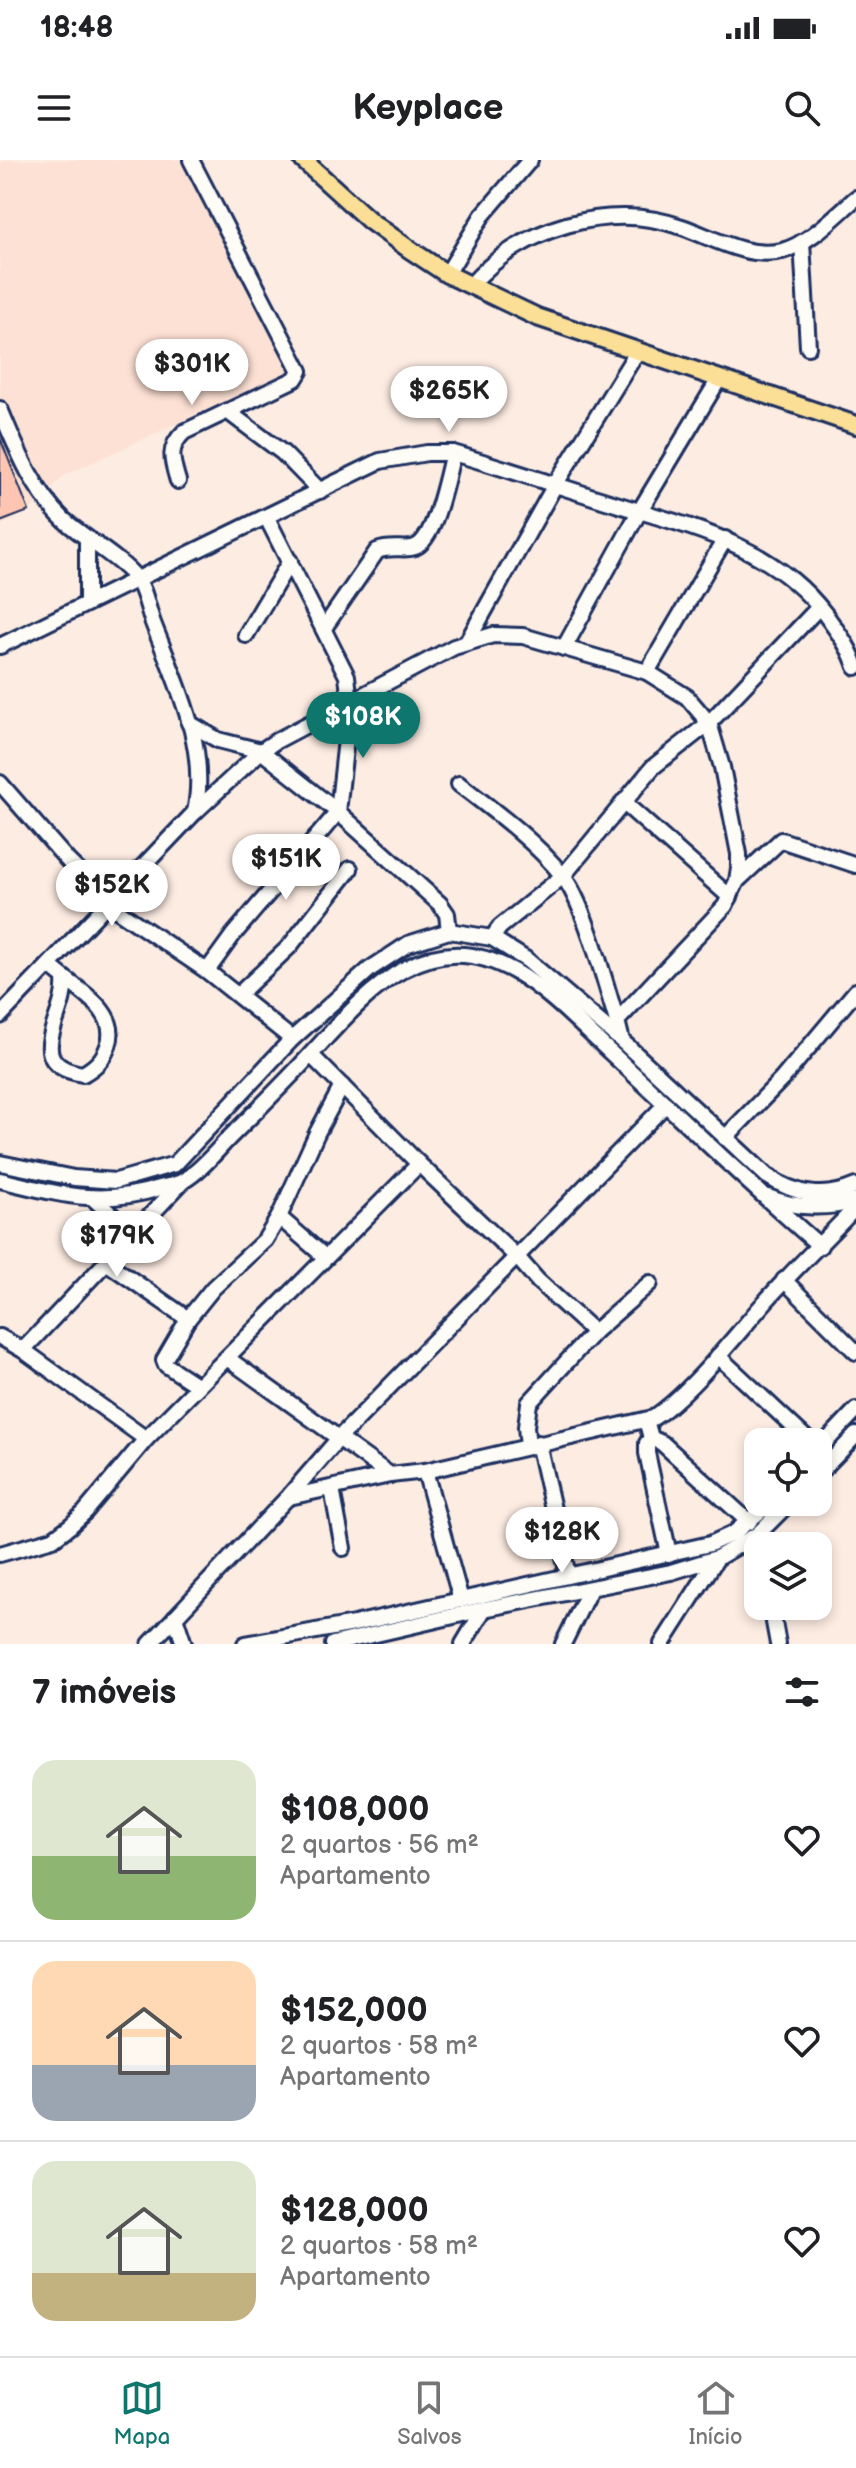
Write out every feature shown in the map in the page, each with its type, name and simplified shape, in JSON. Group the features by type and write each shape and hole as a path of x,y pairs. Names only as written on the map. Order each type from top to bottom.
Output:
{"main road":[{"path":"303,160 370,221 447,274 537,317 856,425"}],"street":[{"path":"178,481 171,458 172,448 184,432 295,379 300,371 191,160"},
{"path":"447,274 482,216 530,160"},
{"path":"471,285 503,253 534,236 562,226 622,217 658,219 728,245 757,252 780,251 802,242 856,198"},
{"path":"802,242 808,347"},
{"path":"467,642 555,485 637,352"},
{"path":"564,648 639,512 719,379"},
{"path":"0,409 30,478 63,519 137,578 189,723 199,764 200,789 195,812"},
{"path":"227,411 283,453 320,491"},
{"path":"0,646 380,461 427,453 453,453 689,525 725,539 782,570 839,632 856,667"},
{"path":"324,628 377,551 388,547 410,549 420,544 433,524 453,453"},
{"path":"207,971 233,935 338,812 350,703 347,676 267,518"},
{"path":"647,672 725,539"},
{"path":"87,540 87,602"},
{"path":"246,635 290,561"},
{"path":"492,938 500,927 563,876 653,767 709,723 819,607"},
{"path":"0,1016 195,812 261,751 467,642 493,635 523,636 647,672 687,697 709,723 722,767 739,854 737,881 725,906 617,1021"},
{"path":"347,676 373,690"},
{"path":"189,723 218,740 261,751 338,812 440,904 447,914 449,931"},
{"path":"0,783 108,904 207,971 292,1039"},
{"path":"459,784 495,812 563,876 585,923 622,1041"},
{"path":"623,802 730,897"},
{"path":"737,881 781,840 856,865"},
{"path":"238,995 289,947 350,869"},
{"path":"0,1163 74,1178 116,1181 175,1164 292,1039 370,969 408,944 449,931 492,938 527,960 622,1041 767,1176 785,1187 821,1195 856,1186"},
{"path":"23,1350 183,1181 220,1148 311,1055 350,1010 382,982 414,962 445,954 472,956 517,972 551,999 820,1246"},
{"path":"50,966 100,1007 109,1020 110,1040 106,1051 100,1062 83,1074 68,1071 54,1061 49,1050 65,990 64,980"},
{"path":"725,1138 782,1079 856,991"},
{"path":"311,1055 538,1281 594,1332"},
{"path":"198,1386 166,1365 164,1360 188,1319 213,1288 260,1245 279,1217 342,1086"},
{"path":"150,1644 340,1437 666,1104"},
{"path":"0,1554 53,1539 70,1526 146,1439 419,1164"},
{"path":"0,1180 95,1200 142,1194 183,1181"},
{"path":"760,1194 781,1203 855,1209"},
{"path":"95,1200 110,1210 115,1218 123,1245"},
{"path":"288,1497 390,1475 425,1471 646,1420 665,1410 718,1356 784,1280 855,1209"},
{"path":"279,1217 325,1257"},
{"path":"106,1262 188,1319"},
{"path":"784,1280 856,1352"},
{"path":"568,1575 526,1427 529,1403 594,1332 650,1283"},
{"path":"0,1337 23,1350 146,1439"},
{"path":"718,1356 795,1428"},
{"path":"227,1358 390,1475"},
{"path":"832,1435 856,1410"},
{"path":"646,1420 651,1438"},
{"path":"832,1460 856,1435"},
{"path":"651,1438 662,1443 754,1532"},
{"path":"651,1438 647,1443 647,1453 669,1554"},
{"path":"425,1471 461,1600"},
{"path":"332,1489 343,1548"},
{"path":"758,1532 775,1516"},
{"path":"253,1643 354,1624 744,1537"},
{"path":"333,1644 484,1609 671,1572 717,1558 744,1541"},
{"path":"662,1644 717,1558"},
{"path":"563,1644 590,1589"},
{"path":"463,1644 484,1609"},
{"path":"175,1617 184,1644"},
{"path":"774,1620 778,1644"}],"shaded area":[{"path":"6,160 196,160 301,366 65,475 29,511 0,526 0,164"}],"building":[{"path":"0,438 29,511 0,522"}]}
